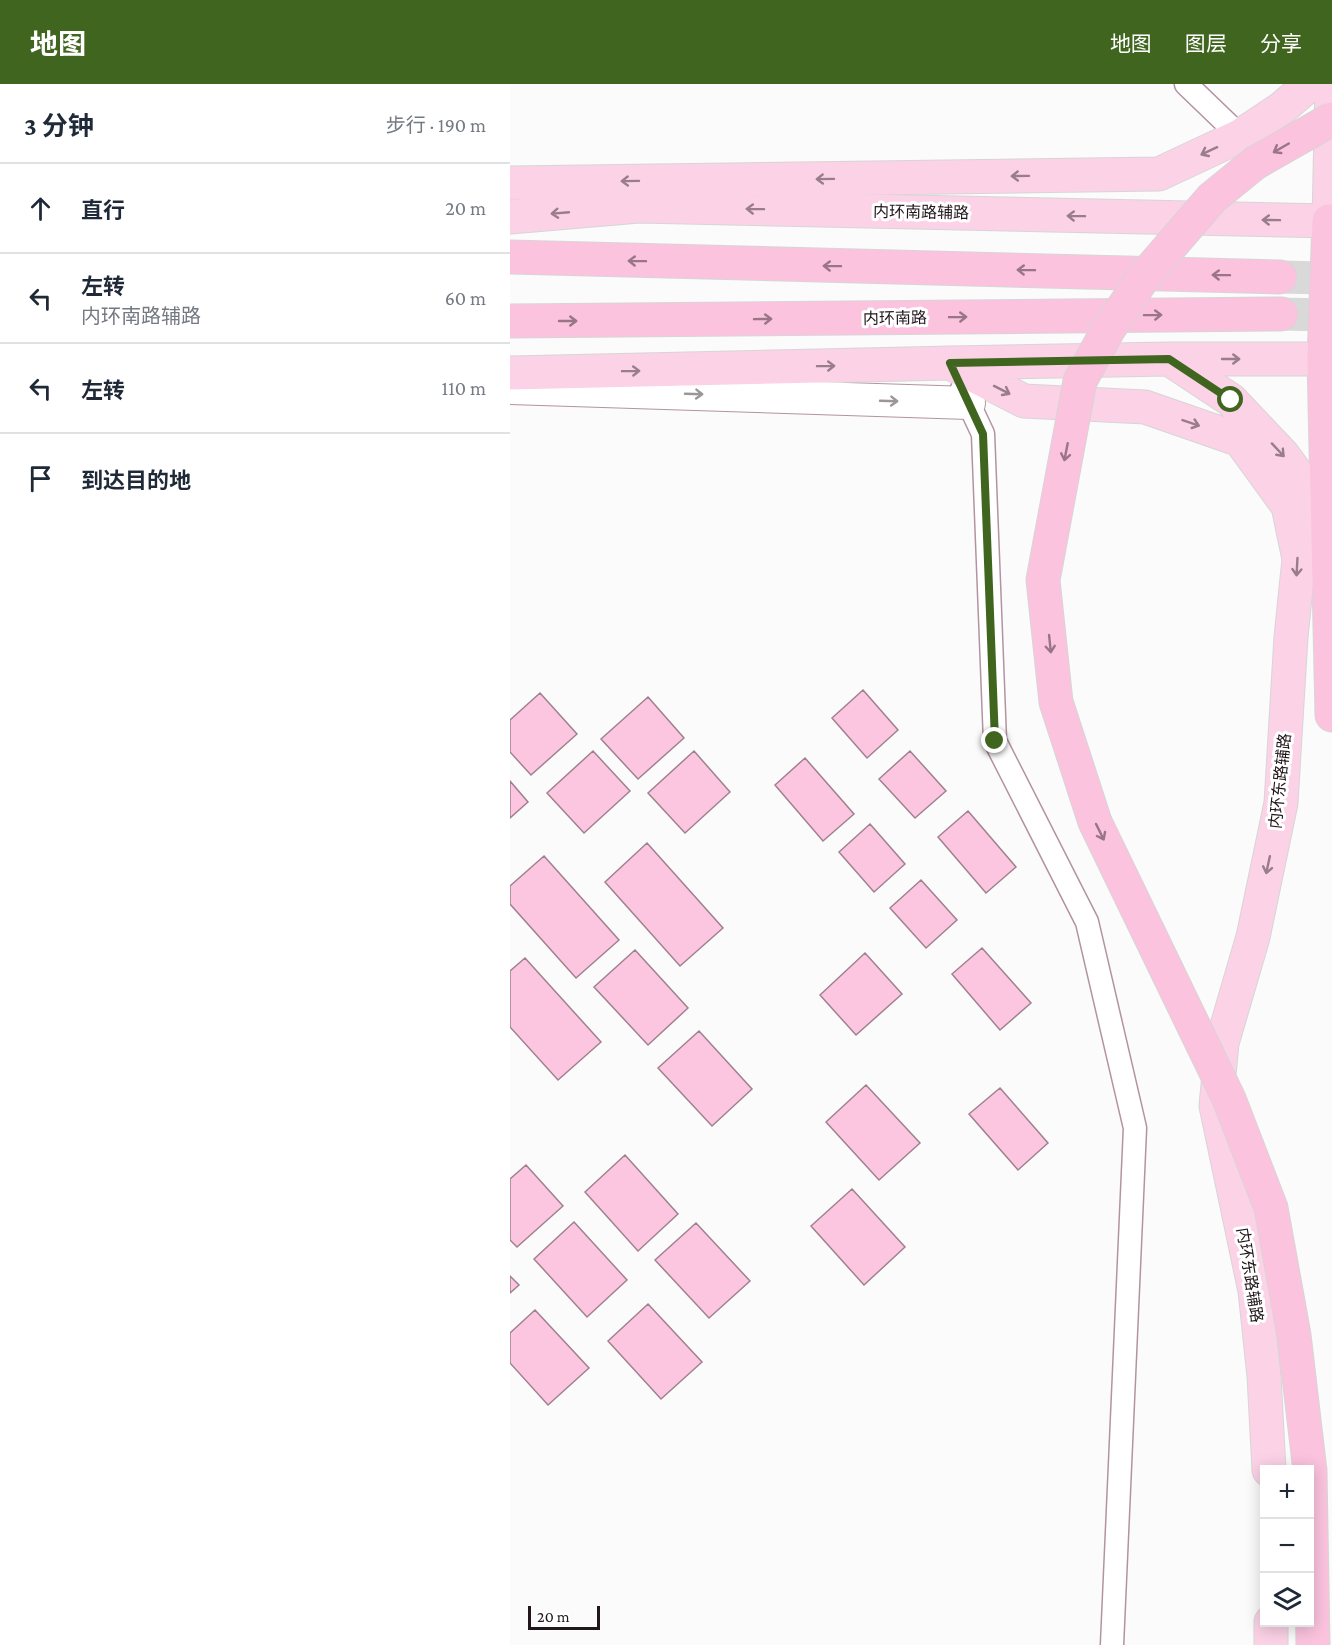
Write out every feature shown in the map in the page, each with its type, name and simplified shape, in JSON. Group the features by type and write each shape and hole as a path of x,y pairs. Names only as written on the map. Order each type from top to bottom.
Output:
{"highway":[{"path":"1309,1465 1294,1335 1271,1208 1229,1099 1095,822 1056,702 1044,580 1080,381 1108,330 1143,278 1212,198 1255,163 1332,119"},
{"path":"1331,221 1328,537 1332,715"},
{"path":"510,257 1280,277"},
{"name":"内环南路","path":"510,321 1281,314"},
{"path":"1311,1519 1313,1645"}],"main road":[{"path":"510,183 1159,174 1240,136 1282,108 1310,84"},
{"path":"1331,221 1332,84"},
{"name":"内环南路辅路","path":"510,217 639,207 1331,221"},
{"path":"1169,359 1231,400 1283,455 1305,485 1328,537"},
{"path":"510,373 1169,359 1328,359"},
{"name":"内环东路辅路","path":"950,363 1024,401 1145,407 1240,440 1287,506 1299,560 1291,637 1281,802 1253,938 1222,1043 1216,1106 1255,1292 1264,1376 1269,1465"},
{"path":"510,388 969,403"},
{"path":"1271,1627 1271,1645"}],"street":[{"path":"1186,84 1240,136"},
{"path":"950,363 983,434 995,741 1087,922 1135,1128 1112,1645"}],"building":[{"path":"863,690 898,730 867,758 832,718"},
{"path":"540,693 577,734 531,775 510,752 510,720"},
{"path":"648,697 684,738 638,779 601,739"},
{"path":"593,751 630,791 584,833 547,793"},
{"path":"694,751 730,792 685,833 648,793"},
{"path":"910,751 946,791 915,818 879,779"},
{"path":"805,758 854,814 823,841 775,785"},
{"path":"510,781 528,802 510,818"},
{"path":"968,811 1016,867 986,893 938,837"},
{"path":"870,824 905,864 874,892 839,852"},
{"path":"647,843 723,928 680,966 605,882"},
{"path":"544,856 619,940 576,978 510,904 510,886"},
{"path":"921,880 957,920 926,948 890,908"},
{"path":"982,948 1031,1003 1000,1030 952,974"},
{"path":"635,950 688,1008 648,1045 594,987"},
{"path":"865,953 902,994 856,1035 820,995"},
{"path":"525,958 601,1042 558,1080 510,1027 510,971"},
{"path":"699,1031 752,1089 712,1126 658,1068"},
{"path":"866,1085 920,1143 879,1180 826,1122"},
{"path":"1000,1088 1048,1143 1018,1170 969,1114"},
{"path":"625,1155 678,1214 638,1251 585,1192"},
{"path":"526,1165 563,1206 517,1247 510,1240 510,1179"},
{"path":"852,1189 905,1247 864,1285 811,1226"},
{"path":"574,1222 627,1280 587,1317 534,1259"},
{"path":"696,1223 750,1281 709,1318 655,1260"},
{"path":"510,1276 519,1285 510,1293"},
{"path":"648,1304 702,1362 661,1399 608,1341"},
{"path":"535,1310 589,1368 548,1405 510,1363 510,1333"}],"tunnel":[{"path":"1280,277 1332,278"},
{"path":"1281,314 1332,315"}],"route":[{"path":"995,741 983,434 950,363 1169,359 1231,400"}]}
